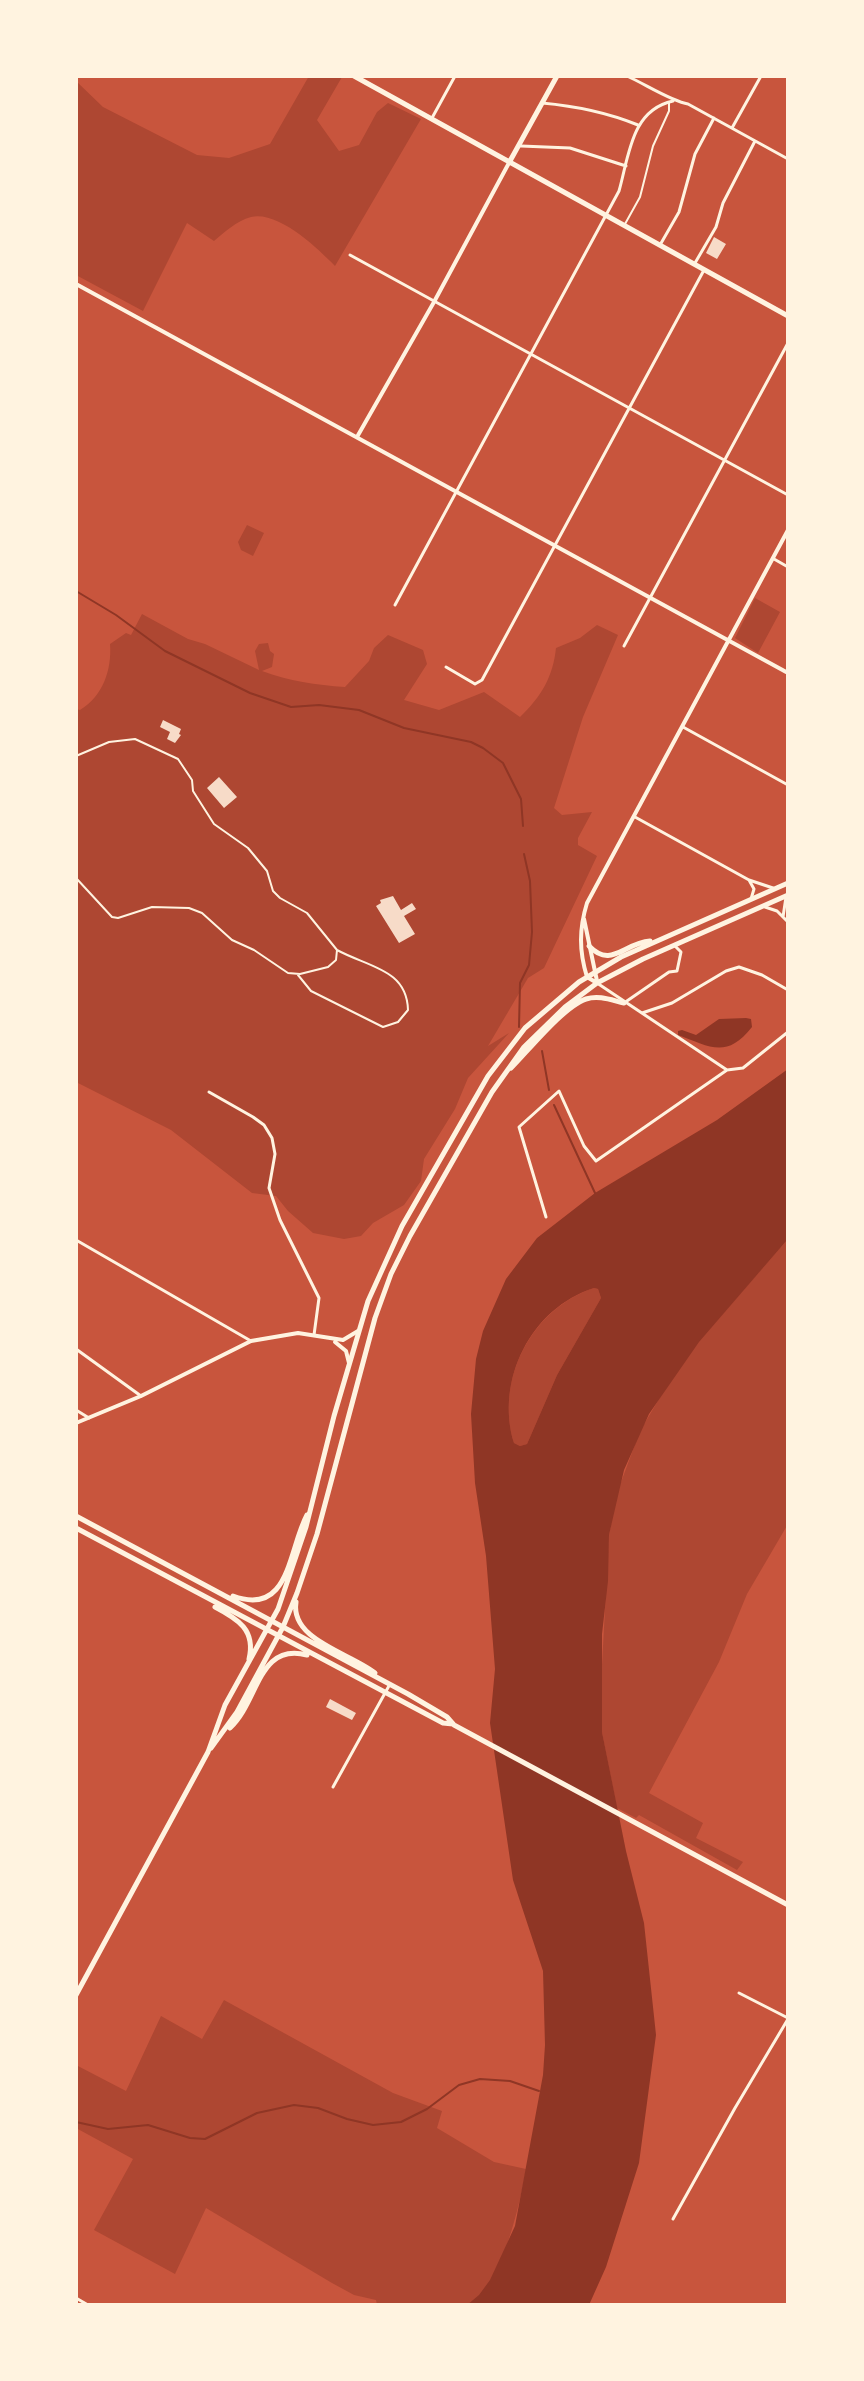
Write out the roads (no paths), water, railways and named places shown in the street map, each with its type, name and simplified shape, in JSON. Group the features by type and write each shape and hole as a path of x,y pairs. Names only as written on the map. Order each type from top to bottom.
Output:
{"main road":[{"path":"354,76 788,316"},
{"path":"510,161 555,77"},
{"path":"76,1995 208,1752 219,1719 272,1621 297,1557 312,1507 368,1301 402,1226 488,1076 525,1028 567,990 594,972 655,941 788,883"},
{"path":"223,1734 278,1637 297,1593 317,1534 382,1296 410,1236 502,1077 546,1024 597,983 674,945 787,896"},
{"path":"589,946 600,956 609,957 633,945 655,941"},
{"path":"502,1077 554,1023 579,1002 600,998 624,1003"},
{"path":"216,1590 251,1602 263,1601 273,1595 281,1585 299,1533 312,1507"},
{"path":"76,1516 387,1683 447,1717 454,1725"},
{"path":"76,1528 323,1661 443,1723 454,1725 788,1905"},
{"path":"146,1566 241,1622 251,1640 245,1669"},
{"path":"297,1593 295,1614 307,1634 368,1667 387,1683"},
{"path":"208,1752 237,1722 272,1660 278,1656 300,1653 323,1661"}],"street":[{"path":"432,118 455,76"},
{"path":"627,76 667,94 670,102"},
{"path":"732,128 761,76"},
{"path":"395,605 619,191 638,125 655,107 670,102 688,104 788,159"},
{"path":"542,103 576,106 638,125"},
{"path":"660,245 679,212 695,154 714,118"},
{"path":"695,264 716,227 723,203 755,141"},
{"path":"518,146 570,148 626,166"},
{"path":"357,437 510,161"},
{"path":"350,255 788,495"},
{"path":"446,667 475,684 482,680 704,270"},
{"path":"76,284 788,673"},
{"path":"624,646 788,343"},
{"path":"727,1070 587,977 580,940 583,917 593,892 788,530"},
{"path":"773,559 788,567"},
{"path":"682,726 788,785"},
{"path":"633,816 749,880 777,888"},
{"path":"749,880 754,889 750,900"},
{"path":"783,917 787,896"},
{"path":"762,907 773,909 788,922"},
{"path":"583,917 597,983"},
{"path":"624,1003 669,972 677,971 681,952 674,945"},
{"path":"642,1013 672,1003 726,971 739,967 762,975 788,990"},
{"path":"546,1217 519,1127 559,1091 584,1146 596,1161 727,1070 743,1068 788,1032"},
{"path":"209,1092 264,1125 272,1138 275,1154 269,1188 280,1220 319,1298 314,1335"},
{"path":"76,1240 251,1341"},
{"path":"76,1423 141,1396 251,1341 283,1335 349,1339 358,1331"},
{"path":"333,1340 346,1351 349,1363"},
{"path":"76,1349 141,1396"},
{"path":"76,1410 89,1418"},
{"path":"333,1787 386,1693 387,1683"},
{"path":"673,2219 788,2019 739,1993"},
{"path":"76,2298 88,2305"}],"lane":[{"path":"624,225 640,197 653,146 670,102"}],"waterway":[{"path":"76,591 116,615 165,651 250,693 291,707 319,705 359,710 404,728 471,742 483,748 503,763 521,799 523,826"},
{"path":"519,1027 520,983 529,965 532,932 530,881 524,854"},
{"path":"542,1051 549,1090"},
{"path":"554,1105 595,1193"},
{"path":"76,2122 108,2129 148,2125 190,2138 205,2139 257,2113 294,2105 318,2108 373,2125 401,2122 427,2109 459,2085 480,2079 510,2081 539,2091"}]}
